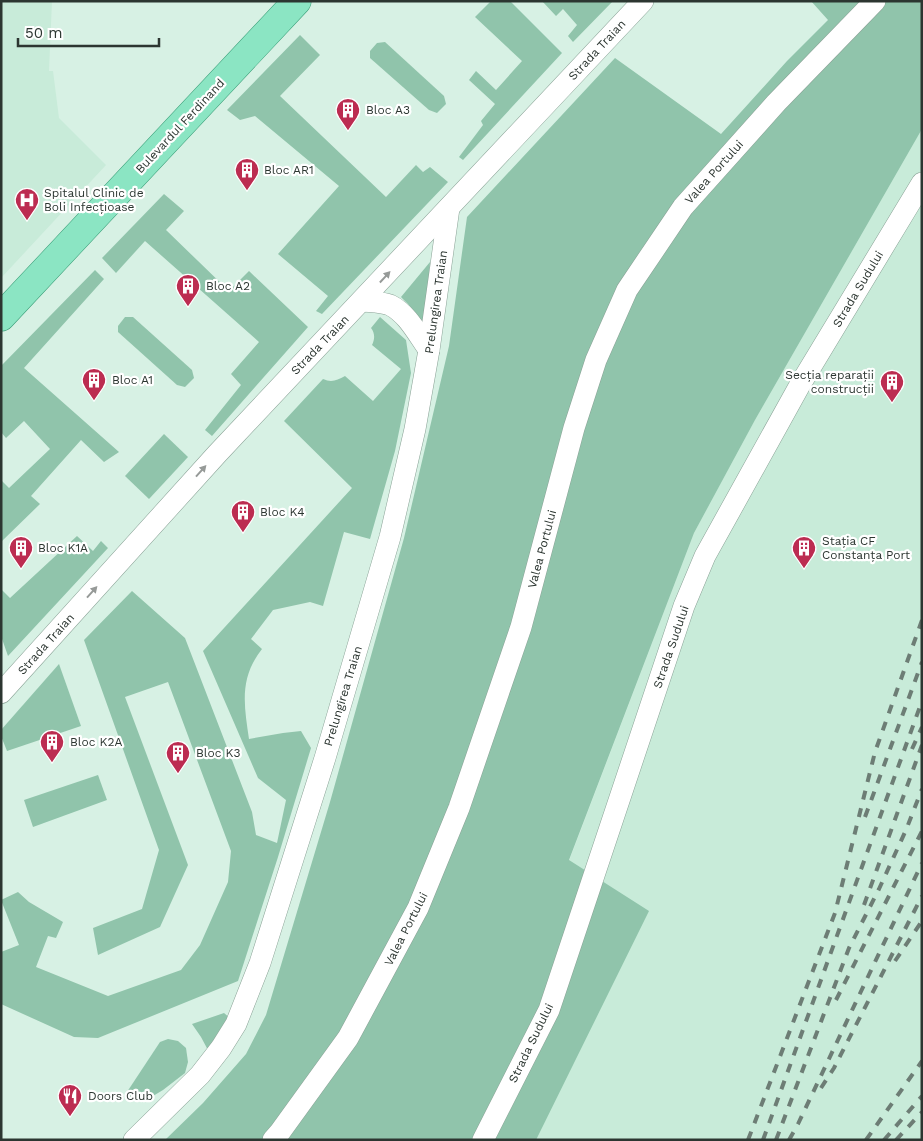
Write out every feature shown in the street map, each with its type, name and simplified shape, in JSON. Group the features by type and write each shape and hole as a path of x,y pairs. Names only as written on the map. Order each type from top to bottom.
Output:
{"main road":[{"name":"Bulevardul Ferdinand","path":"1,317 297,1"}],"street":[{"name":"Strada Traian","path":"1,693 217,454 643,1"},
{"name":"Valea Portului","path":"273,1140 348,1038 418,908 459,808 522,627 574,428 596,360 628,290 683,208 776,103 875,1"},
{"name":"Strada Sudului","path":"483,1140 549,1010 681,615 705,556 801,383 922,183"},
{"name":"Prelungirea Traian","path":"134,1140 200,1075 221,1048 236,1024 260,963 325,758 390,537 415,429 430,350 449,208"},
{"path":"362,301 388,305 400,312 430,350"}],"shaded area":[{"name":"Spitalul Clinic de Boli Infecțioase","path":"1,1 52,1 49,71 53,71 59,118 106,165 1,278"},
{"path":"491,1 510,1 562,53 463,160 459,157 483,125 481,121 495,104 469,80 476,71 496,90 522,61 475,17"},
{"path":"542,1 613,1 573,42 568,36 577,25 563,9 556,16"},
{"path":"811,1 922,1 922,129 755,420 694,533 569,860 649,911 536,1140 165,1140 203,1103 246,1054 266,1015 330,802 404,538 449,346 467,217 615,58 721,134 787,61 828,20"},
{"path":"300,35 320,55 280,96 386,197 416,165 423,172 430,167 448,182 322,314 316,311 328,296 278,254 339,186 255,116 240,120 227,110"},
{"path":"385,42 444,96 446,104 437,113 429,110 370,58 370,51 377,43"},
{"path":"922,129 922,1140 435,1140 569,861 694,533 755,420"},
{"path":"164,194 184,211 166,230 229,291 249,271 308,327 212,436 205,430 241,385 231,374 259,342 145,241 116,273 102,258"},
{"path":"430,262 427,311 424,321 419,321 401,297"},
{"path":"95,270 104,279 24,368 119,452 104,462 81,440 31,496 40,504 1,542 1,480 9,488 50,449 24,421 6,438 1,432 1,366"},
{"path":"125,317 133,317 192,370 194,378 185,387 177,385 118,332 118,326"},
{"path":"380,317 406,340 411,373 395,451 370,539 344,532 323,606 310,602 273,610 251,639 262,649 246,681 245,703 249,739 301,731 311,748 238,981 98,1038 74,1037 1,1004 1,952 19,945 1,900 18,892 29,902 63,922 56,938 48,936 36,967 108,996 181,970 200,945 228,882 231,851 168,682 125,697 188,865 160,927 98,955 93,928 142,909 159,850 84,640 132,591 185,638 252,812 256,835 277,843 286,800 258,778 203,651 352,488 284,421 323,379 332,381 345,376 373,401 401,369 372,345 374,336 371,328"},
{"path":"164,434 188,457 149,499 125,476"},
{"path":"77,536 93,551 101,541 108,548 8,656 1,636 1,589 10,598"},
{"path":"59,664 81,726 7,751 1,736 1,730"},
{"path":"98,775 107,800 33,827 24,800"},
{"path":"224,1013 231,1019 209,1052 192,1024"},
{"path":"168,1039 178,1041 186,1048 188,1062 185,1073 148,1099 128,1099 127,1092 160,1042"}],"railway":[{"path":"748,1140 835,913 875,752 922,620"},
{"path":"865,817 922,662"},
{"path":"763,1140 922,701"},
{"path":"912,749 922,727"},
{"path":"864,905 922,745"},
{"path":"776,1140 849,948 879,889 922,789"},
{"path":"836,1000 922,831"},
{"path":"789,1140 922,863"},
{"path":"821,1088 834,1068 922,896"},
{"path":"895,961 922,921"},
{"path":"866,1140 922,1061"},
{"path":"884,1140 922,1096"},
{"path":"896,1140 922,1112"}],"place":[{"name":"Bloc A3","path":"348,131"},
{"name":"Bloc AR1","path":"247,191"},
{"name":"Spitalul Clinic de Boli Infecțioase","path":"27,221"},
{"name":"Bloc A2","path":"188,307"},
{"name":"Bloc A1","path":"94,401"},
{"name":"Secția reparații construcții","path":"892,403"},
{"name":"Bloc K4","path":"243,533"},
{"name":"Bloc K1A","path":"21,569"},
{"name":"Stația CF Constanța Port","path":"804,569"},
{"name":"Bloc K2A","path":"52,763"},
{"name":"Bloc K3","path":"178,774"},
{"name":"Doors Club","path":"70,1117"}]}
